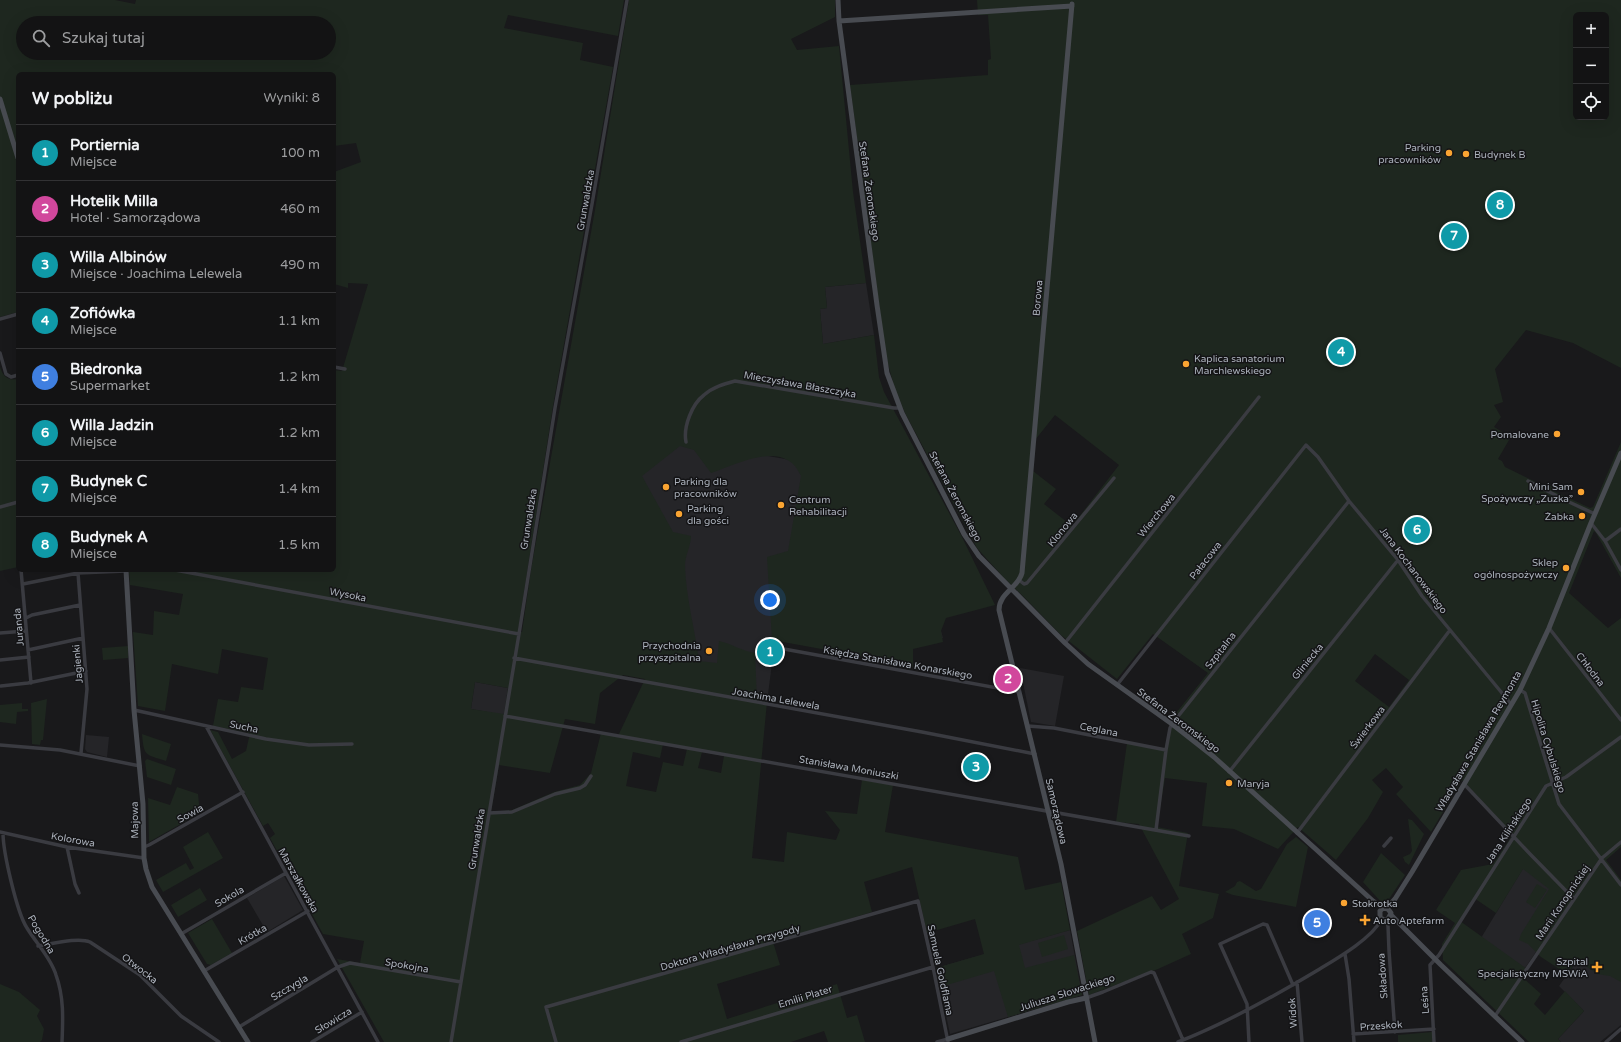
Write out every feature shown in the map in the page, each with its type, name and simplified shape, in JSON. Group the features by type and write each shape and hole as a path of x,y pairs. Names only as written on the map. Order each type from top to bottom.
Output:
{"street":[{"name":"Grunwaldzka","path":"451,1042 555,408 627,0"},
{"name":"Stefana Żeromskiego","path":"838,0 839,22 887,373 900,408 964,534 979,556 1064,643 1088,664 1172,724 1214,757 1386,914 1399,924 1522,1042"},
{"name":"Borowa","path":"839,22 1072,5 1028,517 1022,573 1019,580"},
{"path":"0,99 16,151"},
{"path":"0,319 16,315"},
{"path":"0,353 6,374 10,377 16,376"},
{"path":"336,367 345,369"},
{"name":"Mieczysława Błaszczyka","path":"686,442 685,434 688,422 695,407 704,395 722,384 735,381 900,408"},
{"name":"Wierchowa","path":"1064,643 1259,397"},
{"name":"Jana Kochanowskiego","path":"1306,446 1318,458 1349,501 1398,560 1422,596 1511,704"},
{"name":"Pałacowa","path":"1117,685 1306,446"},
{"name":"Władysława Stanisława Reymonta","path":"1178,1042 1247,1010 1345,954 1371,932 1386,914 1520,690 1549,628 1621,453"},
{"name":"Klonowa","path":"1019,580 1024,584 1027,583 1114,478"},
{"path":"1528,481 1595,514"},
{"name":"Szpitalna","path":"1156,830 1166,750 1172,724 1349,501"},
{"path":"0,507 16,503"},
{"path":"1591,523 1605,541 1621,570"},
{"path":"1605,541 1621,529"},
{"name":"Gliniecka","path":"1229,772 1398,560"},
{"name":"Juranda","path":"21,572 31,683"},
{"path":"23,584 78,573 102,572"},
{"name":"Majowa","path":"126,572 134,710 143,804 144,858 146,869 152,887 248,1042"},
{"name":"Wysoka","path":"186,572 519,634"},
{"name":"Jagienki","path":"78,573 87,689 81,753"},
{"path":"1010,589 1019,580"},
{"name":"Samorządowa","path":"1010,589 1002,597 999,603 999,610 1061,864 1094,1042"},
{"path":"26,618 32,615 80,606"},
{"name":"Chłodna","path":"1549,628 1621,720"},
{"name":"Świerkowa","path":"1297,833 1450,630"},
{"path":"0,633 26,632"},
{"path":"28,650 83,638"},
{"name":"Księdza Stanisława Konarskiego","path":"773,647 1020,692"},
{"path":"0,660 29,657"},
{"name":"Joachima Lelewela","path":"514,658 1035,754"},
{"path":"1,686 31,683 86,671"},
{"name":"Hipolita Cybulskiego","path":"1520,690 1525,693 1559,804 1621,884"},
{"name":"Sucha","path":"134,710 266,739 309,745 352,744"},
{"name":"Stanisława Moniuszki","path":"504,716 663,742 1189,836"},
{"name":"Marszałkowska","path":"206,726 378,1042"},
{"name":"Ceglana","path":"1028,726 1043,727 1166,750"},
{"name":"Jana Kilińskiego","path":"1435,959 1546,786 1566,777 1621,737"},
{"path":"0,745 81,753 140,766"},
{"path":"489,813 512,812 555,794 580,788 585,785 591,776"},
{"path":"1464,784 1513,837 1574,899"},
{"name":"Sowia","path":"144,847 243,792"},
{"name":"Kolorowa","path":"2,833 67,847 144,858"},
{"name":"Pogodna","path":"2,833 7,860 21,915 38,946 53,967 61,991 63,1012 62,1042"},
{"path":"1384,846 1391,838"},
{"name":"Marii Konopnickiej","path":"1496,1016 1602,858 1621,842"},
{"path":"67,847 75,884 79,892"},
{"name":"Sokola","path":"181,934 286,873"},
{"name":"Samuela Goldflama","path":"918,901 948,1040"},
{"name":"Doktora Władysława Przygody","path":"556,1042 546,1007 918,901"},
{"name":"Krótka","path":"204,971 308,911"},
{"name":"Składowa","path":"1386,914 1394,1032"},
{"name":"Widok","path":"1247,1010 1247,1004 1220,944 1263,924 1267,925 1295,983 1302,1042"},
{"name":"Otwocka","path":"38,946 86,940 96,945 140,975 181,1016 219,1042"},
{"path":"1345,954 1349,979 1354,1042"},
{"name":"Leśna","path":"1434,1042 1429,966 1435,959"},
{"name":"Spokojna","path":"350,963 461,982"},
{"name":"Szczygla","path":"239,1027 338,967 350,963"},
{"name":"Emilii Plater","path":"681,1042 933,967"},
{"name":"Juliusza Słowackiego","path":"937,1042 948,1040 1068,1002 1086,998 1151,972 1154,973 1183,1040"},
{"path":"1247,1010 1249,1042"},
{"name":"Słowicza","path":"312,1042 362,1012"},
{"name":"Przeskok","path":"1353,1034 1434,1029"},
{"path":"1606,1042 1621,1029"}],"shaded area":[{"path":"0,0 115,0 135,4 136,0 624,0 618,36 508,15 504,28 583,43 580,60 613,67 553,406 518,631 522,632 531,570 595,210 629,0 835,0 835,17 791,39 797,50 839,46 853,192 866,283 825,287 827,308 820,309 823,344 874,335 879,377 884,392 962,537 995,605 946,618 941,631 943,642 913,649 913,667 772,640 767,557 788,551 801,476 794,465 784,458 773,456 760,457 711,473 694,450 680,446 642,476 673,532 691,536 685,566 689,602 699,661 717,663 719,641 755,653 757,700 767,702 752,858 784,862 787,832 836,840 840,830 825,811 857,814 862,780 893,785 885,832 1018,857 1025,890 1061,882 1070,930 1019,945 1025,968 1074,955 1082,995 1008,1017 994,971 940,987 936,968 984,954 975,919 927,933 912,867 864,882 872,912 773,942 780,965 717,984 727,1019 837,984 847,1018 857,1015 865,1042 828,1042 824,1031 791,1042 384,1042 337,959 360,963 364,941 323,934 270,838 275,834 268,823 263,826 210,730 218,732 232,759 246,751 250,733 213,726 218,699 238,702 241,687 263,690 268,658 222,649 218,674 172,664 165,711 138,706 133,632 153,635 154,611 179,615 183,594 130,585 129,572 336,572 336,370 342,371 368,284 348,283 348,288 336,285 336,171 361,162 356,143 336,146 336,72 16,72 16,313 0,317","holes":["623,675 645,679 618,736 601,733 591,773 580,785 554,792 512,810 491,812 499,765 550,773 565,719 595,724 600,693","475,682 508,688 504,714 471,709","663,744 687,749 683,766 663,762 656,792 626,786 633,752 660,758","702,752 724,756 721,773 698,768"]},
{"path":"977,0 1621,0 1621,368 1573,343 1526,330 1495,369 1503,402 1494,405 1501,417 1494,427 1506,434 1509,440 1498,459 1502,461 1505,467 1542,485 1549,485 1557,489 1556,492 1590,508 1593,507 1621,442 1621,578 1594,531 1569,593 1608,628 1621,618 1621,847 1606,860 1621,880 1621,982 1610,976 1597,974 1577,960 1567,974 1541,957 1528,944 1519,940 1521,934 1549,889 1523,869 1496,913 1474,898 1460,921 1527,969 1522,977 1541,994 1534,1004 1545,1015 1565,991 1584,1011 1558,1039 1561,1042 1529,1042 1443,960 1442,944 1455,923 1436,910 1461,870 1493,864 1513,834 1462,780 1431,832 1396,794 1403,787 1386,768 1372,780 1383,792 1368,818 1336,860 1298,827 1278,849 1234,829 1202,826 1207,783 1165,778 1157,827 1188,833 1179,886 1219,894 1213,918 1182,934 1191,954 1158,969 1089,995 1077,931 1152,896 1161,910 1179,899 1139,824 1116,822 1127,743 1164,750 1172,718 1208,673 1153,634 1117,679 1061,635 1005,579 977,548 905,413 895,389 886,357 850,85 988,75 988,60 991,59 988,15 978,15","holes":["1055,415 1119,465 1072,526 1044,504 1056,489 1033,471 1035,440","1375,654 1409,680 1389,707 1355,681"]},
{"path":"866,283 874,335 823,344 820,309 827,308 825,287"},
{"path":"0,367 6,377 16,379 16,567 0,571"},
{"path":"618,430 866,473 938,620 943,638 911,646 907,664 775,640 767,702 655,681"},
{"path":"128,646 128,658 103,660 102,648"},
{"path":"1020,668 1064,676 1055,726 1031,722"},
{"path":"475,682 508,688 504,715 471,709"},
{"path":"47,699 43,740 41,740 40,745 32,744 31,703"},
{"path":"22,703 22,709 28,709 28,711 17,712 16,724 0,722 0,705"},
{"path":"142,734 171,744 166,761 147,754 144,747"},
{"path":"86,735 109,737 107,757 87,752 85,749"},
{"path":"147,759 176,769 171,785 147,777 145,761"},
{"path":"177,787 198,794 200,813 149,842 148,798 170,805"},
{"path":"1408,819 1412,820 1424,834 1409,865 1405,862 1403,857 1410,854 1412,851"},
{"path":"208,832 223,858 163,892 156,880 186,863 190,870 194,868 183,847"},
{"path":"1296,837 1308,847 1296,907 1233,895 1225,892 1240,881 1256,891 1261,889 1287,844"},
{"path":"1381,853 1405,875 1385,904 1382,903 1363,882"},
{"path":"1530,857 1572,899 1525,968 1481,938"},
{"path":"284,876 303,910 267,932 247,898"},
{"path":"1537,884 1547,890 1535,908 1526,902"},
{"path":"200,888 207,900 178,917 171,905"},
{"name":"Szpital Specjalistyczny MSWiA","path":"1621,900 1621,1025 1600,1042 1561,1042 1558,1039 1584,1011 1559,986"},
{"path":"212,919 232,953 211,965 207,964 188,933"},
{"path":"1070,930 1082,995 950,1034 936,968"},
{"path":"1064,935 1068,949 1042,957 1038,943"},
{"path":"0,984 19,992 40,1010 37,1016 44,1029 42,1040 40,1042 0,1042"},
{"path":"1432,1032 1432,1042 1398,1042 1398,1035"}],"place":[{"name":"Parking pracowników","path":"1449,153"},
{"name":"Budynek B","path":"1466,154"},
{"name":"Budynek A","path":"1500,205"},
{"name":"Budynek C","path":"1454,236"},
{"name":"Zofiówka","path":"1341,352"},
{"name":"Kaplica sanatorium Marchlewskiego","path":"1186,364"},
{"name":"Pomalovane","path":"1557,434"},
{"name":"Parking dla pracowników","path":"666,487"},
{"name":"Mini Sam Spożywczy „Zuzka”","path":"1581,492"},
{"name":"Centrum Rehabilitacji","path":"781,505"},
{"name":"Parking dla gości","path":"679,514"},
{"name":"Żabka","path":"1582,516"},
{"name":"Willa Jadzin","path":"1417,530"},
{"name":"Sklep ogólnospożywczy","path":"1566,568"},
{"name":"Przychodnia przyszpitalna","path":"709,651"},
{"name":"Portiernia","path":"770,652"},
{"name":"Hotelik Milla","path":"1008,679"},
{"name":"Willa Albinów","path":"976,767"},
{"name":"Maryja","path":"1229,783"},
{"name":"Stokrotka","path":"1344,903"},
{"name":"Auto Aptefarm","path":"1365,920"},
{"name":"Biedronka","path":"1317,923"},
{"name":"Szpital Specjalistyczny MSWiA","path":"1597,967"}]}
